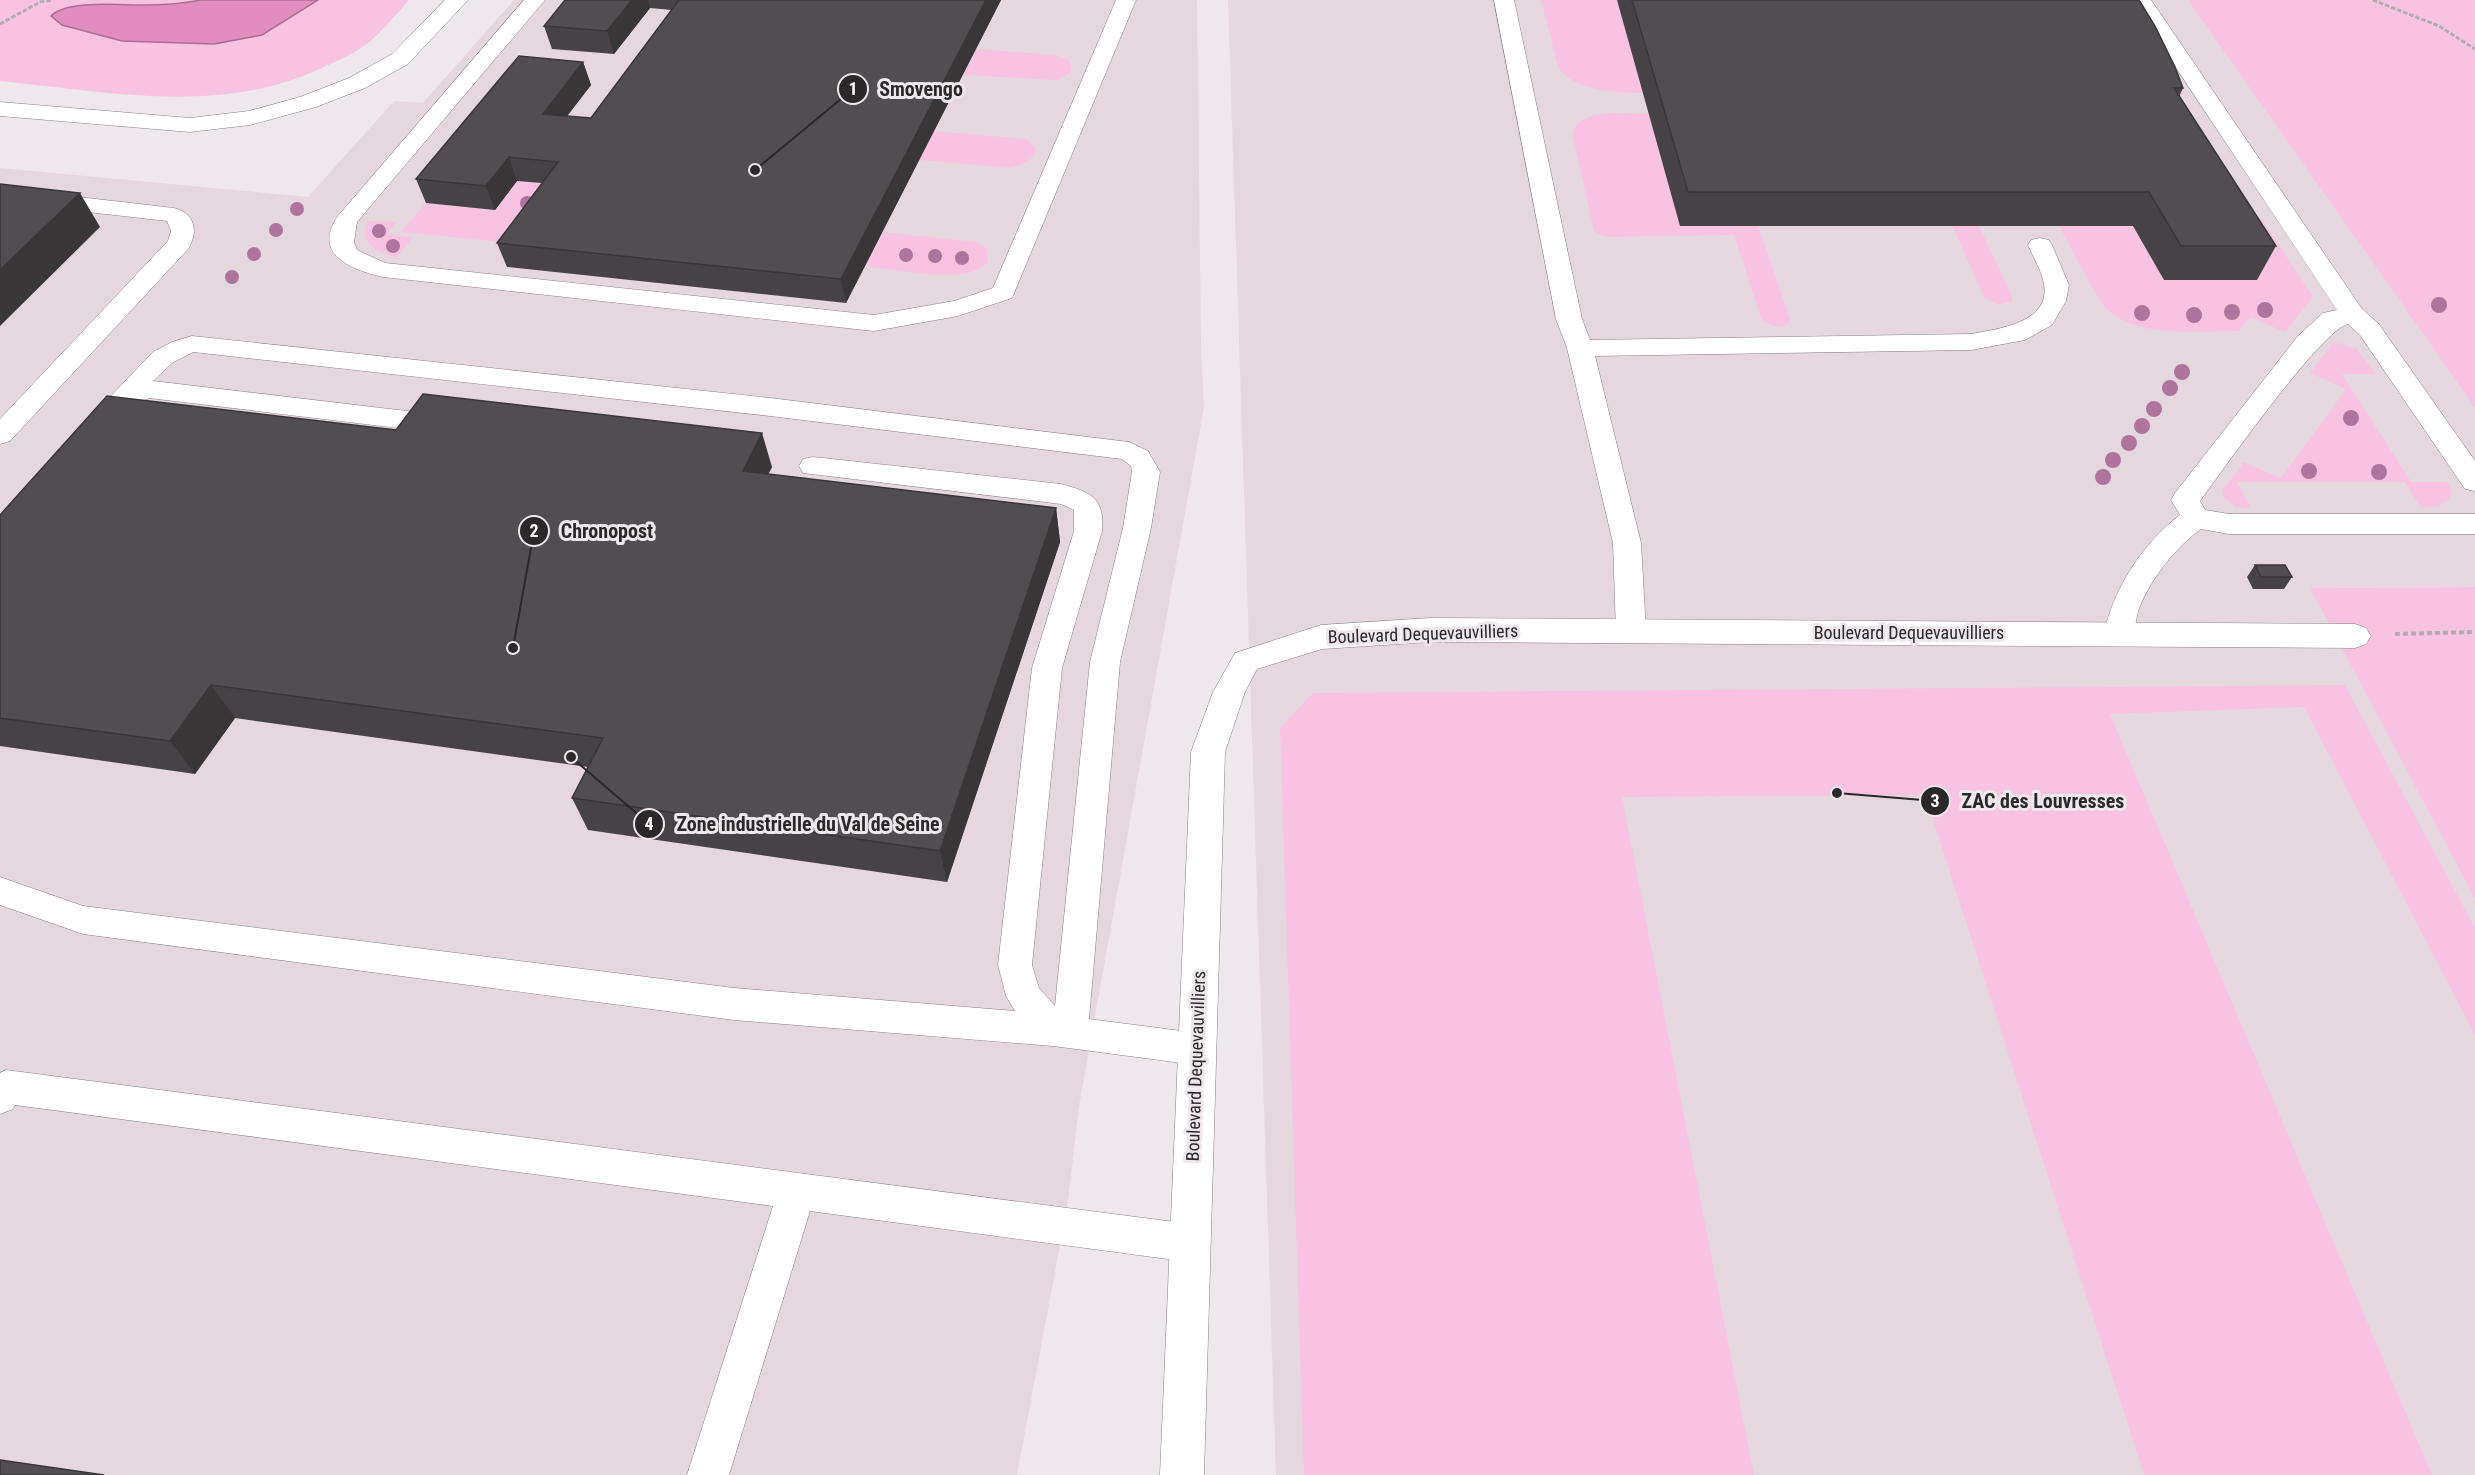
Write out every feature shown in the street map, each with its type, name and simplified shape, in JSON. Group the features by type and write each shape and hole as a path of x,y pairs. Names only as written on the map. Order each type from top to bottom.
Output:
{"street":[{"path":"0,109 131,122 190,125 250,118 308,102 357,83 400,59 457,0"},
{"name":"Boulevard Dequevauvilliers","path":"1182,1475 1208,752 1229,692 1246,661 1322,637 1431,630 2355,636"}],"lane":[{"path":"535,0 346,221 340,237 343,252 357,262 383,270 874,323 958,308 1003,292 1126,0"},
{"path":"1504,0 1569,319 1580,348 1627,543 1631,631"},
{"path":"2141,0 2353,315 2369,329 2475,482"},
{"path":"0,195 174,215 183,222 185,233 179,244 0,435"},
{"path":"1580,348 1971,342 2016,334 2043,319 2054,301 2057,285 2040,245"},
{"path":"2196,518 2185,500 2207,470 2307,342 2332,319 2353,315"},
{"path":"103,422 156,361 175,348 192,344 770,407 1129,451 1139,456 1145,464 1146,472 1137,528 1105,662 1062,1031"},
{"path":"126,396 149,389 415,421"},
{"path":"813,466 1061,494 1080,498 1086,507 1090,517 1088,531 1047,668 1015,965 1024,996 1062,1031"},
{"path":"2119,634 2126,603 2179,529 2196,518 2229,524 2475,524"},
{"path":"0,891 83,920 734,1004 1062,1031 1197,1048"},
{"path":"2,1090 1190,1243"},
{"path":"708,1475 797,1191"}],"path":[{"path":"0,24 40,2 52,0"},
{"path":"2373,0 2439,27 2475,49"},
{"path":"2355,636 2475,632"}],"shaded area":[{"path":"0,0 409,0 368,43 324,67 285,82 246,91 205,96 164,97 0,81"},
{"path":"200,0 318,0 262,35 214,44 122,41 62,25 51,16 58,11 81,5 143,5"},
{"path":"514,0 1197,0 1201,346 1204,407 1079,1106 1067,1208 1017,1475 0,1475 0,168 308,197 394,101 423,103"},
{"path":"1228,0 2188,0 2475,408 2475,587 2311,588 2475,899 2475,1475 1276,1475"},
{"path":"1541,0 1617,0 1643,93 1596,89 1584,86 1565,75 1558,67"},
{"path":"2188,0 2475,0 2475,408 2194,9"},
{"path":"976,49 1056,55 1069,60 1072,70 1057,80 963,75"},
{"path":"1604,114 1649,114 1758,225 1790,319 1789,323 1776,326 1762,321 1734,235 1605,237 1594,231 1573,136 1576,126 1592,116"},
{"path":"934,131 1026,139 1035,147 1035,155 1025,163 1011,168 919,160"},
{"path":"517,181 556,185 513,243 401,232 426,203 495,210"},
{"path":"2219,218 2262,219 2313,297 2285,332 2250,317 2239,331 2166,331 2129,323 2114,315 2102,303 2059,226 2133,226 2164,280 2256,280"},
{"path":"368,221 396,222 387,234 413,238 397,257 383,253 368,241 366,229"},
{"path":"1952,225 1979,226 2012,296 2012,301 1998,305 1984,297"},
{"path":"882,232 976,242 987,249 988,261 979,269 949,275 912,273 865,266"},
{"path":"2338,343 2357,349 2376,374 2342,374 2411,482 2448,482 2451,490 2450,498 2439,506 2421,508 2405,482 2237,482 2251,508 2236,507 2223,497 2222,491 2244,462 2281,478 2346,389 2310,373 2332,344"},
{"path":"2475,587 2475,899 2310,588"},
{"path":"2345,685 2475,928 2475,1035 2304,707 2110,714 2432,1475 2144,1475 1925,795 1622,797 1754,1475 1304,1475 1280,728 1313,693"}],"building":[{"path":"565,0 632,0 607,31 544,26"},
{"path":"679,0 986,0 841,279 497,243 558,162 509,157 486,186 416,179 519,56 583,62 543,114 591,118"},
{"path":"1632,0 2139,0 2155,26 2183,88 2174,88 2276,246 2181,246 2149,192 1688,192"},
{"path":"0,184 80,193 0,270"},
{"path":"423,394 762,433 743,471 1056,508 940,851 572,798 603,738 211,685 170,741 0,718 0,515 107,396 396,430"},
{"path":"2255,565 2285,565 2292,577 2261,577"},
{"path":"0,1460 104,1475 0,1475"}],"place":[{"name":"Smovengo","path":"755,170"},
{"name":"Chronopost","path":"513,648"},
{"name":"Zone industrielle du Val de Seine","path":"571,757"},
{"name":"ZAC des Louvresses","path":"1837,793"}]}
